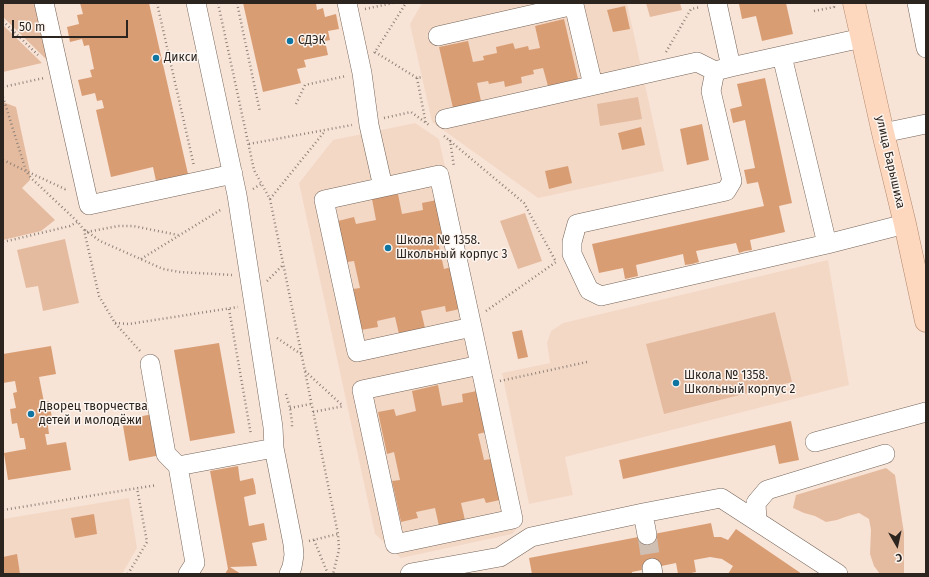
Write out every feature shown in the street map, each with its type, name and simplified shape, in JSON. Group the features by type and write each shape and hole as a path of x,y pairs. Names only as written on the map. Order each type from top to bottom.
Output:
{"main road":[{"name":"улица Барышиха","path":"854,3 926,322"}],"lane":[{"path":"44,3 89,205 233,174"},
{"path":"196,3 238,199 271,412 274,448 293,544 294,554 292,568 289,574"},
{"path":"717,3 723,69 711,91 732,181 726,191 577,224 572,242 564,258 589,290 601,296 827,244 905,224"},
{"path":"917,3 926,48"},
{"path":"438,36 574,5 593,85"},
{"path":"348,8 365,60 369,122 383,187"},
{"path":"439,126 593,85 697,62 723,69 862,38"},
{"path":"782,56 827,244"},
{"path":"883,133 926,124"},
{"path":"470,321 357,352 324,200 439,175 514,526 531,537"},
{"path":"150,364 166,454 178,466 195,563 188,574"},
{"path":"480,365 362,390 396,544 513,519"},
{"path":"815,442 926,412"},
{"path":"178,466 274,448"},
{"path":"758,521 756,503 767,490 885,454"},
{"path":"410,574 500,557 531,537 642,512 721,498 838,574"},
{"path":"642,512 647,536"}],"path":[{"path":"157,3 197,182"},
{"path":"218,3 254,170 270,199 338,534 339,550 333,574"},
{"path":"237,3 260,112"},
{"path":"348,8 393,3"},
{"path":"296,104 305,85 365,60 406,3"},
{"path":"654,71 691,10 717,3"},
{"path":"814,11 834,7 833,3"},
{"path":"3,21 59,74"},
{"path":"365,60 417,78 422,77"},
{"path":"3,87 59,74"},
{"path":"417,78 426,124"},
{"path":"3,97 26,171 31,178 78,222 84,230 100,241 163,269 180,272 239,275"},
{"path":"248,144 369,122 411,112 426,124 439,126 450,140 524,203 564,258 470,321"},
{"path":"270,199 325,130"},
{"path":"3,160 65,189 84,185"},
{"path":"141,259 262,184"},
{"path":"3,242 70,226 78,222 89,205"},
{"path":"87,232 118,226 134,226 179,236"},
{"path":"84,230 99,296 115,323 150,364"},
{"path":"115,323 129,324 254,305"},
{"path":"229,309 254,451"},
{"path":"258,325 301,354"},
{"path":"498,381 587,362"},
{"path":"304,370 343,406"},
{"path":"271,412 311,404"},
{"path":"313,412 347,405"},
{"path":"3,510 157,485"},
{"path":"128,574 147,542 137,488"},
{"path":"293,544 338,534"},
{"path":"314,540 328,574"}],"shaded area":[{"path":"3,3 35,3 48,61 3,17"},
{"path":"422,3 627,3 664,171 538,198 432,122 410,24"},
{"path":"646,3 680,3 682,10 650,17"},
{"path":"3,25 42,63 3,72"},
{"path":"638,97 642,119 600,126 597,104"},
{"path":"3,102 16,107 30,172 30,180 22,188 55,220 41,231 3,240"},
{"path":"415,123 439,139 522,523 512,534 401,558 375,534 299,183 333,140"},
{"path":"525,213 542,261 518,269 500,221"},
{"path":"65,239 79,303 43,311 38,286 26,288 17,250"},
{"name":"Школа № 1358. Школьный корпус 2","path":"828,260 849,385 565,457 573,495 529,504 502,373 550,363 547,343 551,331 563,323"},
{"path":"775,312 792,382 664,414 646,344"},
{"path":"886,468 895,475 904,533 904,574 880,574 874,566 870,554 871,530 869,519 859,513 826,522 815,516 793,508 796,495"},
{"path":"129,498 137,548 122,574 3,574 3,519"}],"building":[{"path":"80,3 149,3 188,174 156,181 153,167 111,177 96,110 104,108 102,100 97,101 95,93 82,96 78,80 92,77 90,70 94,69 89,45 84,46 82,39 70,42 67,27 79,24 77,15 83,14"},
{"path":"243,3 316,3 317,10 323,8 325,17 336,14 339,29 328,31 330,40 325,41 328,55 304,60 306,67 297,69 301,83 263,92"},
{"path":"786,3 793,34 762,41 756,16 742,19 739,4"},
{"path":"625,6 630,29 613,32 607,10"},
{"path":"564,19 578,79 548,86 543,68 533,70 534,74 521,77 522,83 505,87 504,81 489,84 488,81 477,83 481,101 453,108 439,47 468,41 473,62 484,60 483,56 497,53 496,47 513,43 515,49 528,46 529,50 540,48 535,26"},
{"path":"765,78 792,203 779,206 785,232 750,240 752,250 739,253 736,243 696,251 699,262 692,264 685,265 683,254 636,265 638,276 625,279 623,268 599,273 592,244 764,206 758,182 747,184 744,170 755,168 745,120 733,123 730,109 742,106 737,84"},
{"path":"702,124 709,160 687,165 680,129"},
{"path":"641,127 645,145 622,150 618,133"},
{"path":"568,166 572,183 549,189 545,171"},
{"path":"398,194 402,214 423,210 422,203 437,200 446,241 438,242 444,269 451,267 460,309 446,312 445,306 421,311 425,328 399,334 395,317 377,321 378,327 361,330 353,289 360,288 354,261 347,262 338,221 354,217 356,224 376,220 372,199"},
{"path":"522,330 528,357 518,359 512,332"},
{"path":"219,343 235,433 190,441 174,350"},
{"name":"Дворец творчества детей и молодёжи","path":"51,346 56,374 39,377 44,402 49,401 52,418 47,419 49,434 45,434 47,445 66,442 71,470 8,480 4,453 26,449 24,438 20,438 17,423 12,424 10,409 16,408 13,393 17,392 15,381 3,383 3,354"},
{"path":"438,385 442,406 463,402 462,394 477,391 486,432 478,434 484,460 491,459 500,500 486,503 484,498 461,503 465,520 439,526 435,508 416,512 418,518 401,522 392,481 400,480 394,452 387,454 378,412 394,409 396,416 416,411 412,391"},
{"path":"153,414 161,455 129,461 122,420"},
{"path":"791,421 799,460 779,464 775,445 623,479 619,460"},
{"path":"238,466 240,481 253,478 255,486 256,494 244,497 249,526 264,523 267,540 252,543 257,566 230,567 241,574 225,574 228,569 210,471"},
{"path":"94,514 97,534 75,538 71,518"},
{"path":"711,523 714,537 721,537 728,540 736,529 802,574 728,574 733,566 722,559 710,557 694,560 696,572 687,574 678,574 676,563 632,572 632,574 532,574 529,558"},
{"path":"17,554 20,574 3,574 3,557"}],"tunnel":[{"path":"647,535 652,568"}],"place":[{"name":"СДЭК","path":"290,41"},
{"name":"Дикси","path":"156,58"},
{"name":"Школа № 1358. Школьный корпус 3","path":"388,248"},
{"name":"Школа № 1358. Школьный корпус 2","path":"676,383"},
{"name":"Дворец творчества детей и молодёжи","path":"31,414"}]}
